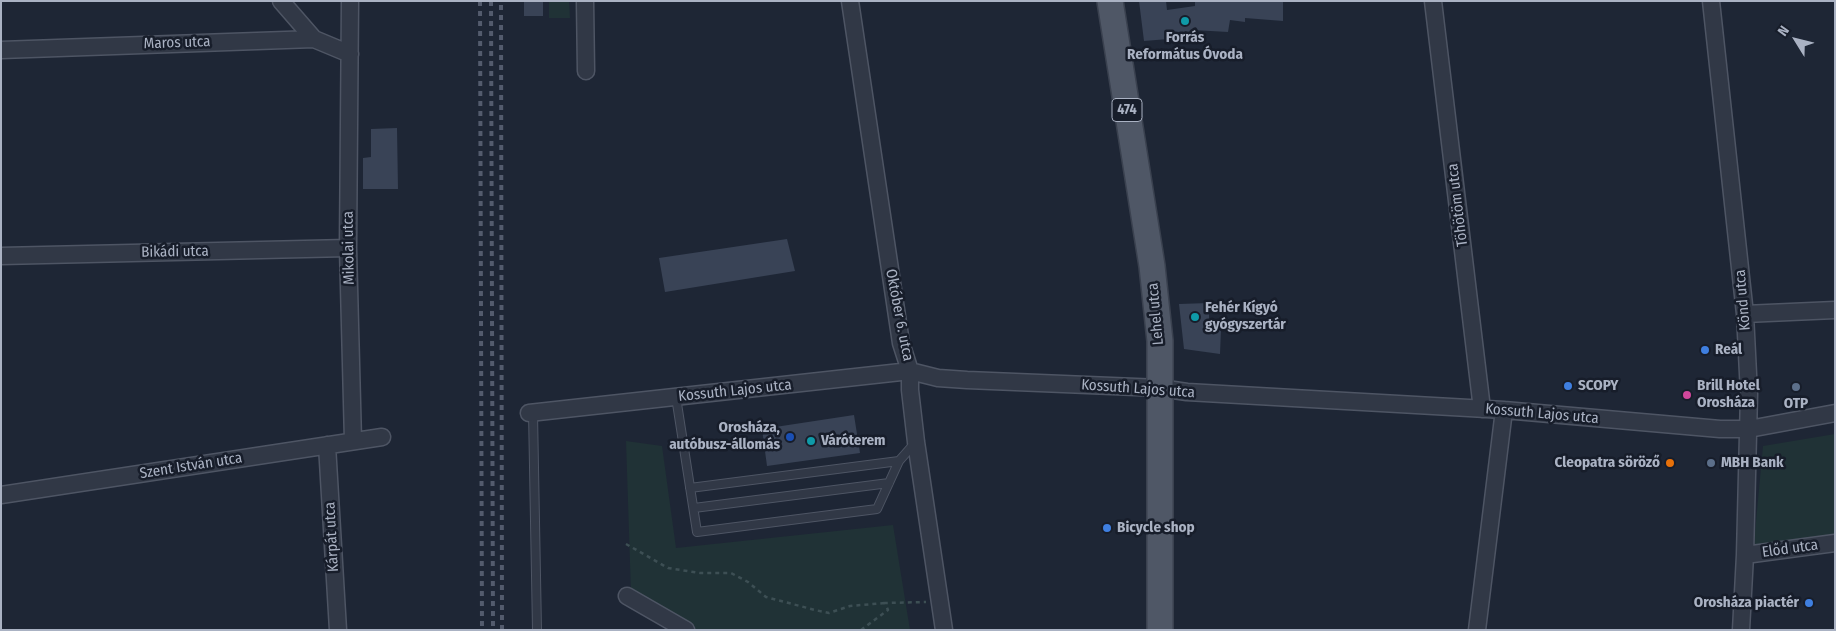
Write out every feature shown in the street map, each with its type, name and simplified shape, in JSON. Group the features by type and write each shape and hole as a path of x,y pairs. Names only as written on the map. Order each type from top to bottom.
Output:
{"main road":[{"name":"Lehel utca","path":"1110,1 1152,266 1160,341 1160,630"}],"street":[{"path":"281,1 314,39"},
{"name":"Mikolai utca","path":"350,1 348,248 353,441"},
{"path":"585,1 586,71"},
{"name":"Október 6. utca","path":"850,1 901,343 910,371 910,390 916,442 944,630"},
{"name":"Töhötöm utca","path":"1433,1 1482,409"},
{"name":"Könd utca","path":"1711,1 1745,314 1749,394 1746,555 1741,630"},
{"name":"Maros utca","path":"1,50 314,39 350,54"},
{"name":"Bikádi utca","path":"1,256 348,248"},
{"path":"1745,314 1835,310"},
{"name":"Kossuth Lajos utca","path":"531,413 910,371 938,378 1160,388 1187,392 1504,410 1720,429 1749,429 1835,413"},
{"path":"1477,630 1504,410"},
{"name":"Szent István utca","path":"1,495 382,437"},
{"name":"Kárpát utca","path":"327,445 338,630"},
{"name":"Előd utca","path":"1746,555 1835,543"},
{"path":"627,596 686,630"}],"lane":[{"path":"676,397 697,532 877,509 899,461 916,442"},
{"path":"531,413 537,630"},
{"path":"690,488 899,461"},
{"path":"694,508 889,483"}],"path":[{"path":"626,544 668,568 700,573 731,573 748,582 766,597 829,613 850,606 940,601"},
{"path":"861,630 888,610 885,603"}],"shaded area":[{"path":"549,1 569,1 570,18 549,18"},
{"path":"1835,434 1835,543 1753,554 1763,446"},
{"path":"626,441 662,446 676,548 893,525 910,630 696,630 631,593"}],"building":[{"path":"524,1 543,1 543,16 524,16"},
{"name":"Forrás Református Óvoda","path":"1139,1 1166,1 1167,10 1195,6 1195,1 1283,1 1283,21 1245,18 1245,22 1230,20 1228,32 1193,30 1193,37 1144,41"},
{"path":"397,128 398,189 363,189 363,158 371,157 371,129"},
{"path":"787,239 795,271 665,292 659,258"},
{"name":"Fehér Kígyó gyógyszertár","path":"1209,303 1209,329 1221,329 1220,354 1184,349 1179,304"},
{"name":"Váróterem","path":"854,415 860,453 767,466 762,429"}],"railway":[{"path":"480,1 482,630"},
{"path":"491,1 493,630"},
{"path":"501,5 502,630"}],"place":[{"name":"Forrás Református Óvoda","path":"1185,21"},
{"name":"Fehér Kígyó gyógyszertár","path":"1195,317"},
{"name":"Reál","path":"1705,350"},
{"name":"SCOPY","path":"1568,386"},
{"name":"OTP","path":"1796,387"},
{"name":"Brill Hotel Orosháza","path":"1687,395"},
{"name":"Orosháza, autóbusz-állomás","path":"790,437"},
{"name":"Váróterem","path":"811,441"},
{"name":"Cleopatra söröző","path":"1670,463"},
{"name":"MBH Bank","path":"1711,463"},
{"name":"Bicycle shop","path":"1107,528"},
{"name":"Orosháza piactér","path":"1809,603"}]}
